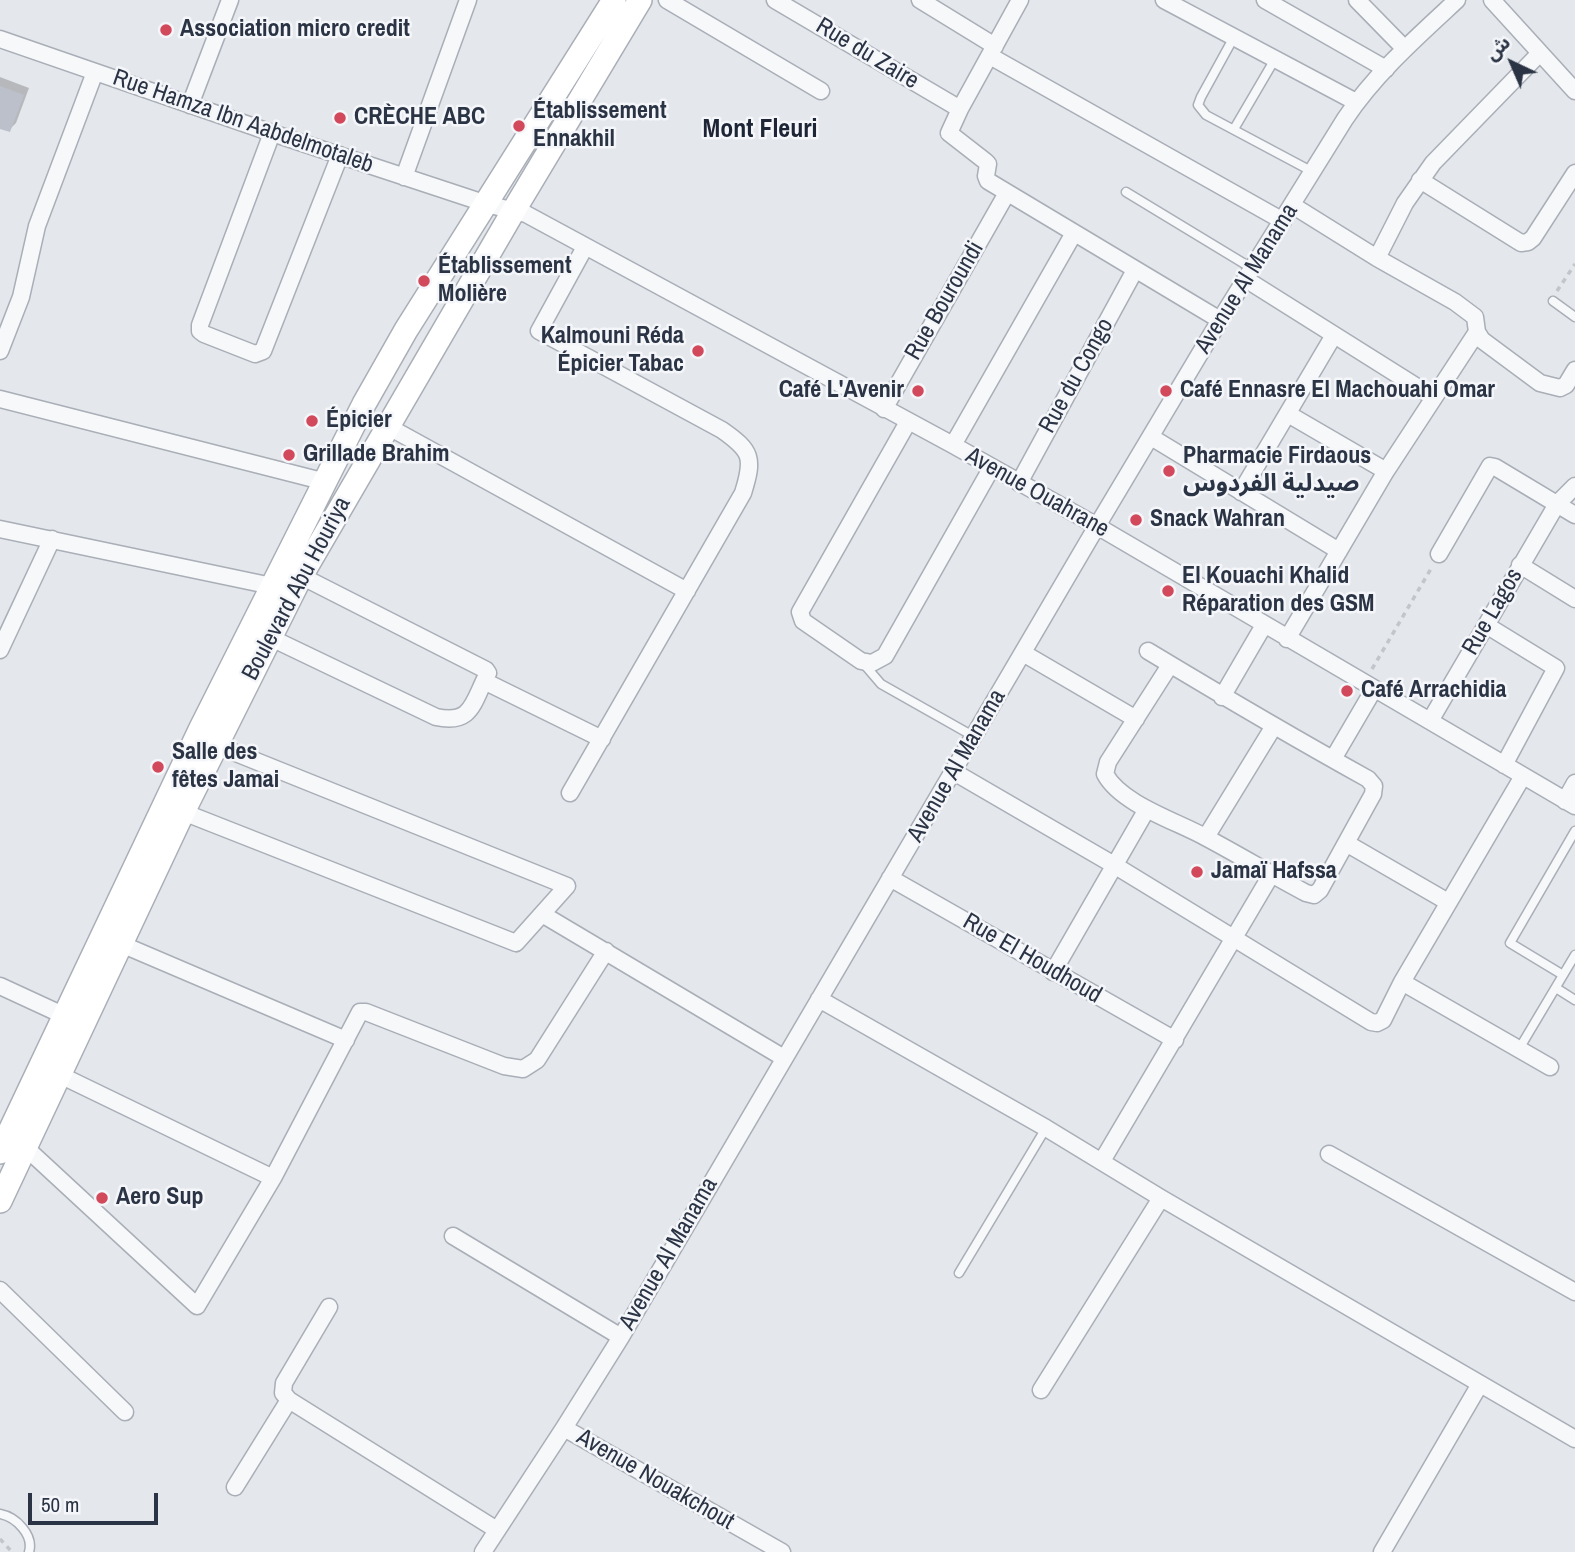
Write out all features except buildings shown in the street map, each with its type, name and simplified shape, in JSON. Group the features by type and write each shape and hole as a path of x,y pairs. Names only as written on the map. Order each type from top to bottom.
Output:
{"main road":[{"name":"Boulevard Abu Houriya","path":"0,1201 183,812 269,637 387,426 514,210 551,124 614,0"},
{"name":"Boulevard Abu Houriya","path":"0,1152 201,728 364,404 406,330 487,204 551,124 640,0"}],"street":[{"path":"190,104 230,0"},
{"path":"404,177 468,0"},
{"path":"667,0 821,91"},
{"name":"Rue du Zaire","path":"775,0 960,109"},
{"path":"920,0 992,51 1283,221"},
{"path":"1020,0 949,133 988,164 986,179 1220,320"},
{"path":"1164,0 1356,102"},
{"path":"1265,0 1386,68"},
{"path":"1357,0 1405,49"},
{"name":"Avenue Al Manama","path":"483,1552 621,1337 1097,526 1220,320 1356,102 1386,68 1457,0"},
{"path":"1492,0 1575,91"},
{"name":"Rue Hamza Ibn Aabdelmotaleb","path":"0,39 487,204"},
{"path":"1377,258 1420,180 1452,142 1540,53"},
{"path":"0,351 21,297 37,226 95,72"},
{"path":"272,133 200,325 200,331 204,334 255,354 262,351 340,155"},
{"path":"1420,180 1521,243 1528,243 1575,173"},
{"name":"Rue Bouroundi","path":"884,409 1007,193"},
{"name":"Avenue Ouahrane","path":"487,204 526,214 953,445 1097,526 1570,803"},
{"path":"1292,205 1455,302 1475,317 1477,332 1482,340 1540,383 1560,388 1566,385 1575,370"},
{"path":"953,445 1074,233"},
{"path":"570,793 743,493 751,469 747,452 736,440 538,331 585,247"},
{"name":"Rue du Congo","path":"1019,482 1135,270"},
{"path":"1250,274 1334,335 1433,397"},
{"path":"1287,639 1386,471 1477,332"},
{"path":"1241,492 1334,335"},
{"path":"0,399 326,482"},
{"path":"1288,414 1386,471"},
{"path":"908,422 800,612 803,621 861,661 872,663 885,656 992,467"},
{"path":"387,426 687,591"},
{"path":"1151,437 1339,551"},
{"path":"1439,554 1490,466 1575,515"},
{"name":"Rue Lagos","path":"1430,721 1557,504 1575,486"},
{"path":"0,529 272,586"},
{"path":"0,650 52,539"},
{"path":"1520,565 1575,599"},
{"path":"269,637 436,717 452,721 463,717 472,708 488,673 486,670 301,576"},
{"path":"1222,696 1264,625"},
{"path":"1486,625 1556,668 1504,765"},
{"path":"1148,651 1368,779 1374,786 1373,794 1320,890 1314,895 1271,875 1206,837 1147,809 1111,786 1105,774 1108,762 1170,664"},
{"path":"1023,653 1136,719"},
{"path":"484,681 602,739"},
{"path":"1333,760 1369,686"},
{"path":"1206,837 1274,726"},
{"path":"183,812 516,943 567,886 216,745"},
{"path":"954,772 1114,865 1371,1022 1377,1023 1383,1020 1402,982 1523,776"},
{"path":"1570,803 1575,783"},
{"path":"1053,972 1147,809"},
{"path":"1346,843 1448,902"},
{"path":"1102,1161 1271,875"},
{"name":"Rue El Houdhoud","path":"890,878 1175,1040"},
{"path":"542,914 785,1058"},
{"path":"121,943 346,1040"},
{"path":"25,1147 197,1306 273,1178 357,1016 366,1012 504,1066 523,1069 537,1060 606,951"},
{"path":"1402,982 1550,1067"},
{"path":"0,986 65,1016"},
{"path":"819,999 1046,1128 1575,1439"},
{"path":"60,1075 273,1178"},
{"path":"1329,1154 1575,1292"},
{"path":"1041,1390 1161,1198"},
{"path":"453,1236 621,1337"},
{"path":"0,1290 125,1412"},
{"path":"329,1307 284,1383 284,1393 289,1400 497,1530"},
{"path":"1382,1552 1480,1384"},
{"path":"235,1487 289,1400"},
{"name":"Avenue Nouakchout","path":"564,1428 782,1552"}],"lane":[{"path":"1234,37 1198,105 1206,115 1313,172"},
{"path":"1234,129 1275,59"},
{"path":"1126,192 1250,274"},
{"path":"1553,301 1575,317"},
{"path":"861,661 881,684 974,736"},
{"path":"1563,975 1510,943 1575,831"},
{"path":"1519,1049 1575,954"},
{"path":"1556,988 1575,1000"},
{"path":"959,1273 1046,1128"},
{"path":"0,1514 10,1517 29,1536 29,1552"}],"path":[{"path":"1553,301 1575,264"},
{"path":"1369,686 1439,554"},
{"path":"0,1539 12,1552"}],"place":[{"name":"Association micro credit","path":"166,30"},
{"name":"CRÈCHE ABC","path":"340,118"},
{"name":"Établissement Ennakhil","path":"519,126"},
{"name":"Établissement Molière","path":"424,281"},
{"name":"Kalmouni Réda Épicier Tabac","path":"698,351"},
{"name":"Café L'Avenir","path":"918,391"},
{"name":"Café Ennasre El Machouahi Omar","path":"1166,391"},
{"name":"Épicier","path":"312,421"},
{"name":"Grillade Brahim","path":"289,455"},
{"name":"Pharmacie Firdaous صيدلية الفردوس","path":"1169,471"},
{"name":"Snack Wahran","path":"1136,520"},
{"name":"El Kouachi Khalid Réparation des GSM","path":"1168,591"},
{"name":"Café Arrachidia","path":"1347,691"},
{"name":"Salle des fêtes Jamai","path":"158,767"},
{"name":"Jamaï Hafssa","path":"1197,872"},
{"name":"Aero Sup","path":"102,1198"}],"district":[{"name":"Mont Fleuri","path":"760,130"}]}
